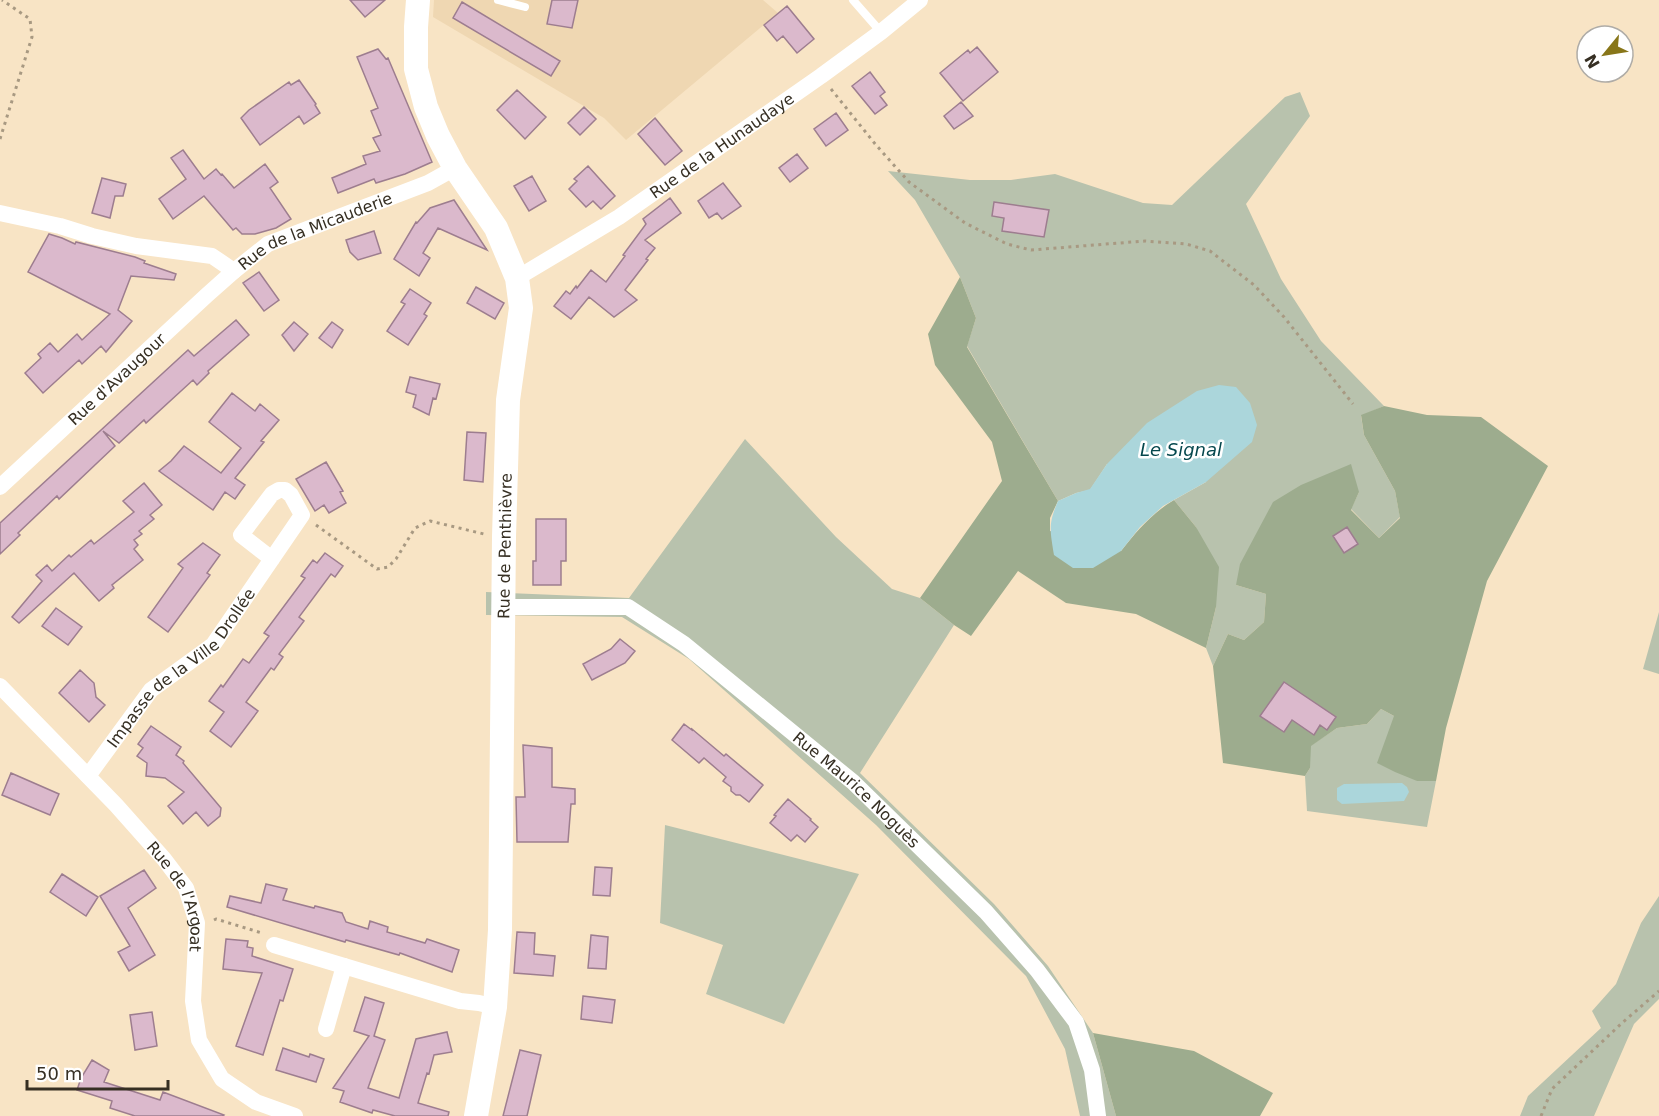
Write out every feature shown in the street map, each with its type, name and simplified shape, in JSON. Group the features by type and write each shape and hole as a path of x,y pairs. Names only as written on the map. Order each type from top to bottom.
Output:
{"street":[{"name":"Rue de Penthièvre","path":"418,0 416,69 426,107 455,168 495,228 517,279 521,308 508,400 504,537 500,930 495,1007 476,1116"},
{"name":"Rue de la Hunaudaye","path":"517,279 619,217 821,76 920,0"},
{"name":"Rue de la Micauderie","path":"0,213 60,225 92,237 136,246 212,256 234,271 268,244 428,183 455,168"},
{"name":"Rue d'Avaugour","path":"0,487 234,271"},
{"path":"272,559 241,535 272,494 279,490 285,490 291,495 302,515"},
{"name":"Impasse de la Ville Drollée","path":"88,776 151,690 213,645 302,515"},
{"name":"Rue Maurice Noguès","path":"504,607 628,607 684,644 853,782 986,912 1037,970 1076,1022 1092,1070 1098,1116"},
{"name":"Rue de l'Argoat","path":"0,686 88,776 164,859 186,888 197,923 193,1001 199,1040 222,1079 256,1102 296,1116"},
{"path":"274,945 460,1001 495,1007"},
{"path":"326,1029 344,966"}],"lane":[{"path":"498,0 525,7"},
{"path":"854,0 881,32"}],"path":[{"path":"0,139 32,37 30,19 2,0"},
{"path":"821,76 909,182 965,223 1007,244 1030,250 1145,241 1185,244 1210,251 1254,285 1284,317 1353,404"},
{"path":"302,515 376,569 388,567 396,559 415,528 430,521 493,537 504,537"},
{"path":"197,923 216,919 272,937 274,945"},
{"path":"1541,1116 1552,1089 1622,1023 1659,992"}],"shaded area":[{"path":"434,0 763,0 778,13 626,140 604,118 433,17"}],"green space":[{"path":"1300,92 1310,116 1246,204 1281,279 1321,341 1384,406 1361,416 1364,435 1395,491 1400,517 1379,538 1351,509 1359,492 1236,585 1266,594 1264,622 1244,640 1228,634 1213,666 1206,648 1216,607 1196,527 1174,500 1206,482 1107,464 1090,490 1058,501 967,346 976,318 960,277 915,200 888,171 970,180 1011,180 1055,174 1143,203 1172,205 1285,97"},
{"path":"960,277 976,318 967,347 1058,501 1050,518 1050,531 1121,551 1152,517 1174,500 1196,527 1219,567 1216,607 1206,648 1136,614 1066,603 1018,571 971,636 920,598 1002,481 992,442 935,365 928,334"},
{"path":"1384,406 1427,415 1481,417 1548,466 1487,581 1446,728 1436,781 1417,781 1377,763 1394,716 1381,709 1367,724 1337,728 1311,746 1310,768 1305,776 1223,763 1213,666 1228,634 1244,640 1264,622 1266,594 1236,585 1240,564 1273,502 1301,485 1351,464 1359,492 1351,510 1379,538 1400,518 1395,491 1364,435 1361,415"},
{"path":"745,439 836,537 892,589 920,598 954,625 860,773 994,904 1048,966 1093,1033 1116,1116 1080,1116 1065,1049 1026,976 876,825 689,659 622,617 486,615 486,592 629,598"},
{"path":"1659,612 1659,674 1643,669"},
{"path":"1381,709 1394,716 1417,781 1436,781 1427,827 1307,811 1305,776 1310,768 1310,746 1337,728 1367,724"},
{"path":"665,825 859,874 784,1024 706,994 723,945 660,923"},
{"path":"1659,896 1659,999 1634,1024 1594,1116 1520,1116 1528,1096 1601,1028 1592,1011 1616,984 1641,923"},
{"path":"1093,1033 1194,1051 1273,1093 1260,1116 1116,1116"}],"water":[{"name":"Le Signal","path":"1219,385 1236,387 1250,403 1257,425 1252,442 1206,482 1163,506 1140,527 1121,551 1093,568 1073,568 1054,555 1051,527 1058,501 1090,489 1107,464 1147,423 1197,391"},
{"path":"1402,783 1409,792 1404,801 1342,804 1337,800 1337,788 1344,784"}],"building":[{"path":"350,0 385,0 365,17"},
{"path":"552,0 578,0 572,28 547,24"},
{"path":"462,2 560,61 551,76 453,18"},
{"path":"787,6 814,39 797,53 783,36 777,41 764,25"},
{"path":"977,47 998,72 963,101 940,73 968,50 970,53"},
{"path":"378,49 386,59 388,58 432,162 405,174 376,183 374,179 338,193 332,178 366,164 363,156 380,151 373,138 381,135 371,111 378,108 357,57"},
{"path":"870,72 885,92 880,96 887,105 875,114 852,86"},
{"path":"299,80 320,113 304,124 299,116 260,145 241,118 289,82 291,85"},
{"path":"517,90 546,117 525,139 497,110"},
{"path":"961,102 973,116 954,129 944,116"},
{"path":"584,107 596,119 580,135 568,123"},
{"path":"836,113 848,130 826,146 814,129"},
{"path":"655,118 682,151 665,165 638,134"},
{"path":"183,150 204,179 216,169 234,188 265,164 278,182 270,188 291,219 276,228 255,234 242,234 236,228 233,230 204,196 173,219 159,199 186,179 171,158"},
{"path":"797,154 808,168 790,182 779,168"},
{"path":"588,166 615,196 601,209 593,201 586,207 569,189 577,181 574,179"},
{"path":"532,176 546,201 529,211 514,186"},
{"path":"102,178 126,184 123,196 115,196 110,218 92,213"},
{"path":"723,183 741,206 722,219 717,213 709,218 698,201"},
{"path":"670,198 681,213 645,240 655,248 625,290 637,300 614,317 589,297 571,319 554,306 566,291 570,294 576,286 577,288 591,270 606,282 646,224 643,219"},
{"path":"454,200 487,250 438,228 423,253 430,258 419,276 394,259 416,222 430,208"},
{"path":"994,202 1049,210 1044,237 1002,231 1004,218 992,216"},
{"path":"374,231 381,253 358,260 350,252 346,240"},
{"path":"49,234 75,244 76,242 135,257 145,261 144,263 176,274 174,280 131,276 118,310 132,321 106,352 101,346 82,364 79,360 43,393 25,373 41,358 38,354 50,343 58,352 77,334 82,340 110,314 28,272"},
{"path":"259,272 279,300 264,311 243,283"},
{"path":"476,287 504,303 495,319 467,303"},
{"path":"410,289 431,303 424,314 427,316 408,345 387,331 405,304 401,302"},
{"path":"236,320 249,335 208,371 209,373 197,385 193,380 146,423 144,420 119,443 103,431 115,446 59,499 57,496 18,533 20,535 0,554 0,523 188,350 194,356"},
{"path":"294,322 308,334 294,351 282,335"},
{"path":"332,322 343,330 332,348 319,338"},
{"path":"410,377 440,384 436,399 433,398 429,415 413,407 416,395 406,392"},
{"path":"232,393 255,411 260,404 279,420 235,478 245,485 235,499 225,492 213,510 159,471 184,446 221,473 241,448 209,422"},
{"path":"467,432 486,433 483,482 464,480"},
{"path":"326,462 343,491 340,492 346,503 329,513 324,505 315,511 296,479"},
{"path":"144,483 162,505 150,515 154,519 139,531 142,534 134,540 138,545 134,549 143,560 112,585 114,588 99,601 74,573 19,623 12,617 42,581 36,575 47,565 52,571 69,555 71,557 91,540 94,544 134,512 123,501"},
{"path":"536,519 566,519 566,561 561,561 561,585 533,585 533,561 536,561"},
{"path":"1347,527 1358,544 1344,553 1333,536"},
{"path":"203,543 220,555 207,573 210,575 168,632 148,617 183,568 178,564"},
{"path":"325,553 343,566 335,577 331,574 299,617 304,621 279,654 283,657 274,670 271,668 246,702 258,711 231,747 210,731 224,712 209,701 221,685 223,687 243,659 249,663 269,636 264,633 305,578 301,576 313,560 317,563"},
{"path":"56,608 82,627 68,645 42,626"},
{"path":"620,639 635,651 625,663 592,680 583,664 611,649"},
{"path":"80,670 94,683 96,697 105,705 89,722 59,693"},
{"path":"1284,682 1336,717 1327,730 1320,725 1314,735 1292,720 1284,732 1260,716"},
{"path":"684,724 724,756 726,754 763,785 749,802 731,791 731,787 723,781 726,777 704,758 699,763 672,740"},
{"path":"151,726 181,747 176,755 184,761 183,763 221,808 220,816 208,826 196,812 183,824 168,806 184,792 165,778 146,776 147,763 137,756 143,748 138,744"},
{"path":"523,745 552,748 552,787 575,789 575,804 571,804 568,842 517,842 516,797 525,797"},
{"path":"11,773 59,794 50,815 2,795"},
{"path":"788,799 818,827 805,842 797,835 791,841 770,823"},
{"path":"595,867 612,868 610,896 593,895"},
{"path":"144,870 156,888 128,908 155,955 129,971 118,952 130,946 100,896"},
{"path":"62,874 98,897 86,916 50,892"},
{"path":"266,884 287,889 283,900 342,913 346,922 368,929 370,921 388,927 387,932 425,943 427,939 459,950 452,972 400,953 399,955 346,940 345,942 227,907 230,896 261,903"},
{"path":"517,932 535,933 534,954 555,956 553,976 514,973"},
{"path":"591,935 608,937 606,969 588,968"},
{"path":"226,939 248,941 247,947 253,948 252,956 293,969 283,1001 280,1000 263,1055 236,1046 262,973 223,969"},
{"path":"583,996 615,1000 612,1023 581,1019"},
{"path":"365,997 384,1003 374,1036 385,1040 368,1088 399,1098 416,1039 447,1032 452,1052 434,1055 418,1103 449,1112 448,1116 395,1116 373,1110 372,1113 340,1102 344,1091 333,1088 369,1036 354,1031"},
{"path":"152,1012 157,1046 135,1050 130,1015"},
{"path":"283,1048 309,1057 310,1054 324,1059 316,1082 276,1070"},
{"path":"520,1050 541,1055 527,1116 503,1116"},
{"path":"92,1060 109,1070 104,1082 160,1100 163,1092 224,1115 135,1116 110,1108 112,1101 77,1090"}]}
